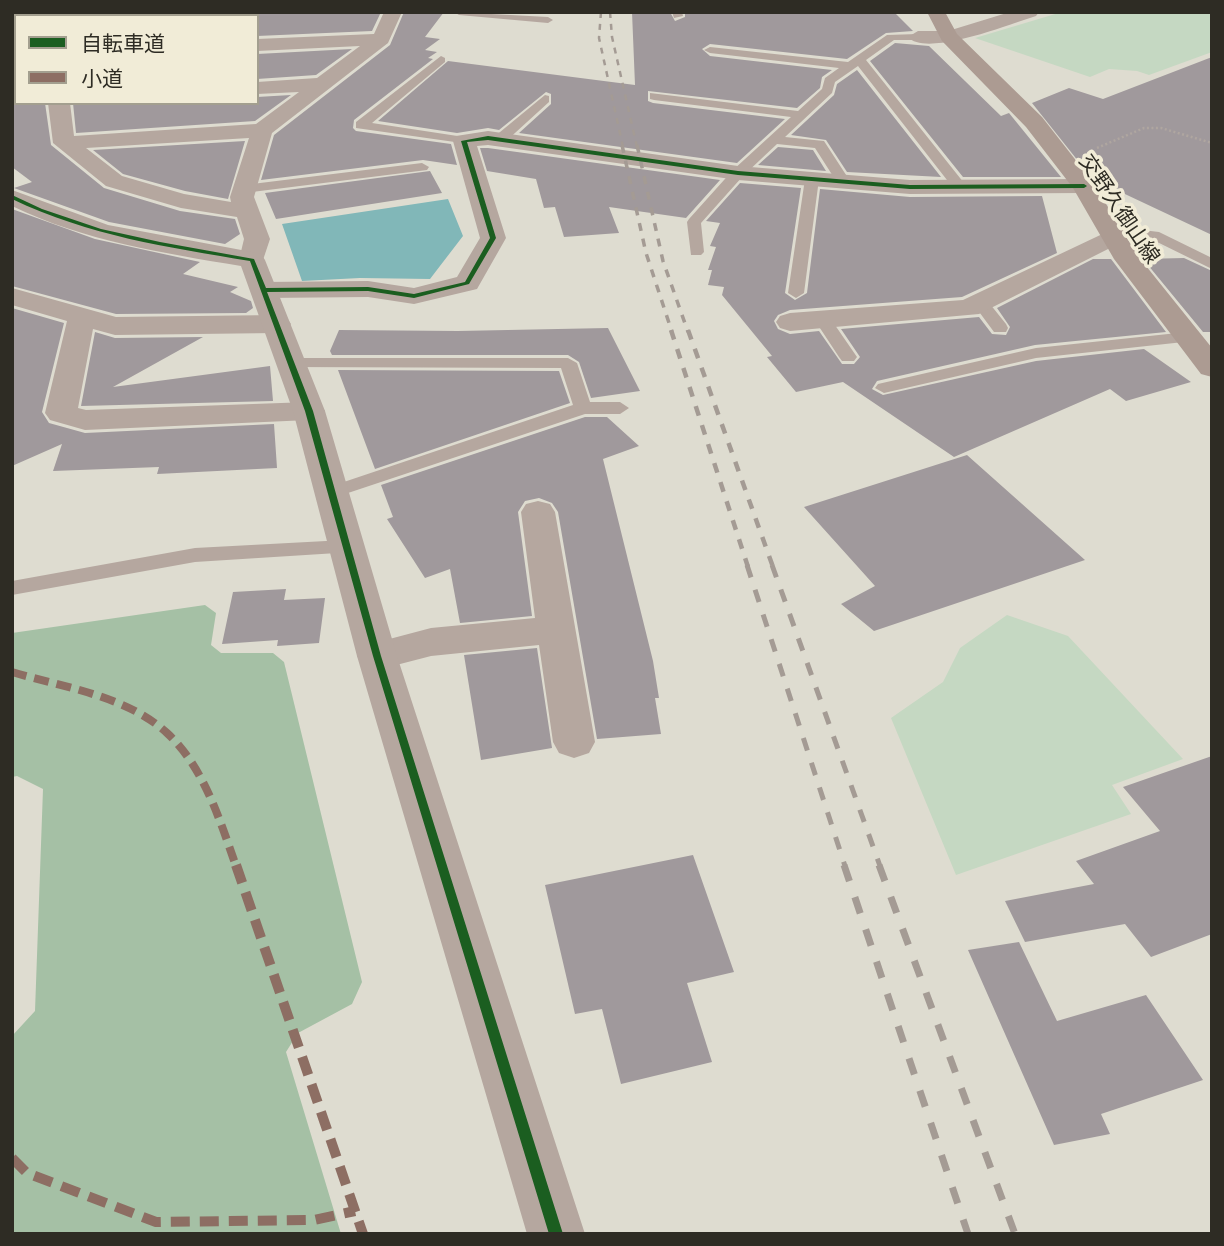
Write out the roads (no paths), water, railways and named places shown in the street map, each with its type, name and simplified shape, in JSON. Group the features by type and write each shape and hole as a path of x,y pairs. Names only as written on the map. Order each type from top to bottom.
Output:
{"main road":[{"name":"交野久御山線","path":"936,12 950,37 1034,122 1084,186 1111,234 1212,368"}],"street":[{"path":"102,14 163,12"},
{"path":"64,143 262,131 381,39 393,12"},
{"path":"918,37 950,37 1031,12"},
{"path":"259,45 381,39"},
{"path":"259,88 321,85"},
{"path":"59,105 64,143 114,181 181,201 247,201"},
{"path":"262,131 247,201 257,239 264,291 309,411 377,656 556,1234"},
{"path":"12,296 115,326 264,291 368,289 414,296 467,283 494,238 464,141 499,139 738,173 909,187 1084,186"},
{"path":"12,197 74,224 131,239 264,291"},
{"path":"790,322 969,308 1111,234"},
{"path":"82,315 61,414 85,420 309,411"},
{"path":"538,512 574,743"},
{"path":"377,656 431,642 556,630"}],"lane":[{"path":"455,15 524,15 548,20"},
{"path":"696,252 694,222 738,173 828,90 829,81 891,37 918,37"},
{"path":"710,50 855,63 959,186"},
{"path":"441,60 361,125 464,141"},
{"path":"654,96 801,115"},
{"path":"499,139 545,99"},
{"path":"776,140 819,144 843,181"},
{"path":"247,201 422,167"},
{"path":"796,293 812,179"},
{"path":"1111,234 1154,235 1212,264"},
{"path":"980,302 1000,328"},
{"path":"822,319 848,357"},
{"path":"884,388 1036,353 1187,337"},
{"path":"290,363 568,362 583,408"},
{"path":"330,493 583,408 620,408"},
{"path":"12,587 195,555 345,547"}],"water":[{"path":"448,199 463,236 430,279 302,281 282,224"}],"railway":[{"path":"601,12 599,38 623,147"},
{"path":"610,12 612,37 637,147"},
{"path":"622,145 646,253 672,332"},
{"path":"637,145 663,261 688,332"},
{"path":"671,330 748,567"},
{"path":"688,330 773,567"},
{"path":"747,565 845,866"},
{"path":"772,565 880,866"},
{"path":"844,865 968,1234"},
{"path":"879,865 1015,1234"}]}
